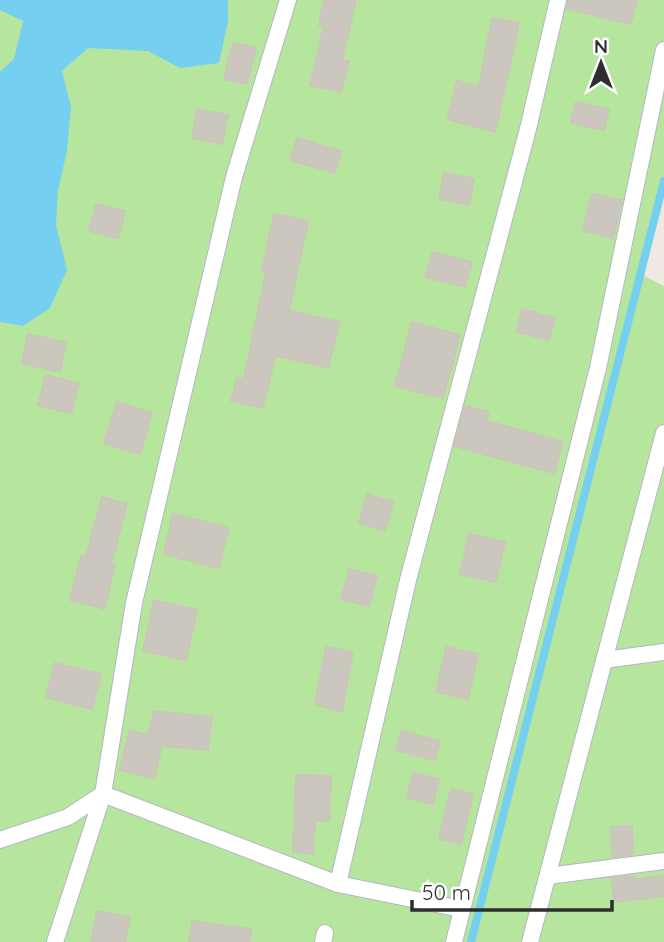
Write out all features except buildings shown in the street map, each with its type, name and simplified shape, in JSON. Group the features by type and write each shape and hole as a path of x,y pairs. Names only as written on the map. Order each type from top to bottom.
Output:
{"lane":[{"path":"55,942 103,794 134,603 234,177 288,0"},
{"path":"338,884 408,580 528,129 558,0"},
{"path":"454,942 598,368 664,50"},
{"path":"530,942 664,433"},
{"path":"604,660 664,652"},
{"path":"0,840 68,817 103,794"},
{"path":"103,794 338,884 461,909"},
{"path":"548,876 664,861"}],"green space":[{"path":"0,0 664,0 664,181 640,274 664,286 664,942 0,942"}],"water":[{"path":"0,0 228,0 228,21 219,63 180,68 148,51 88,48 62,71 71,107 67,151 58,190 56,225 67,270 50,308 23,326 0,322 0,72 14,59 23,21 0,10"}],"waterway":[{"path":"471,942 664,181"}]}
